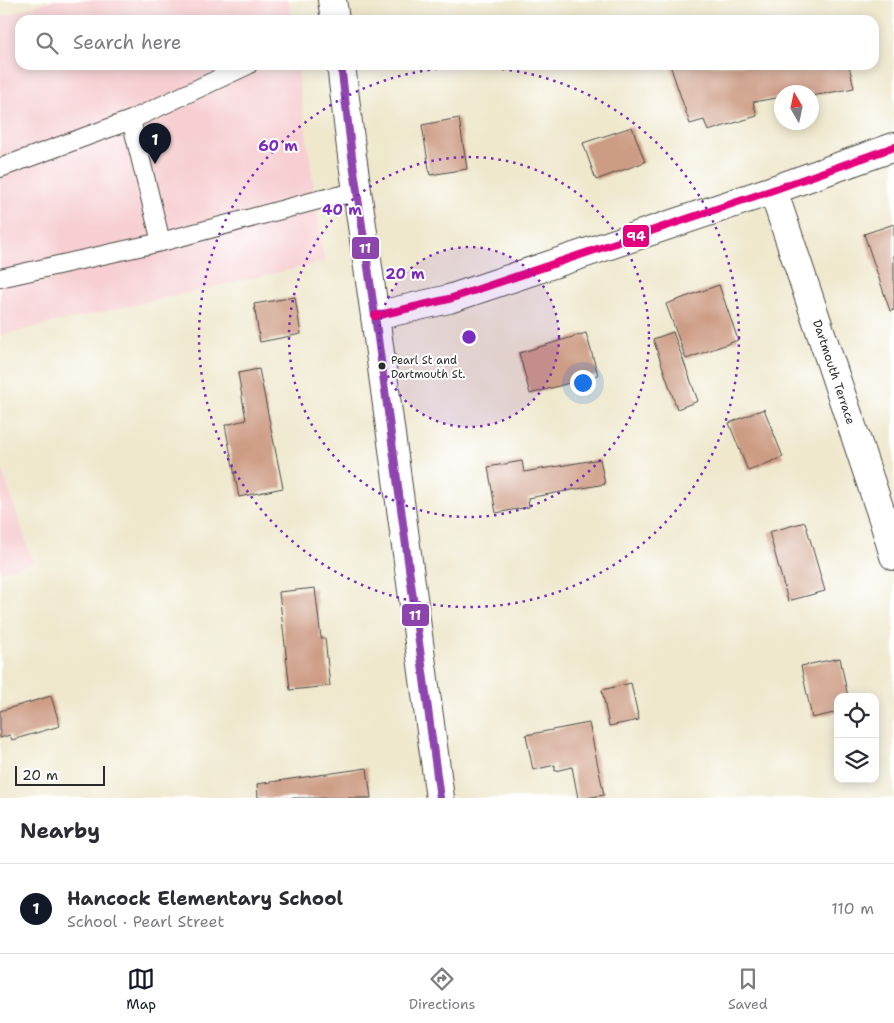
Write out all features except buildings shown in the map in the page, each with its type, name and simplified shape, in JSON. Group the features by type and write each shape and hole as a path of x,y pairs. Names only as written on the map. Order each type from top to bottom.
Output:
{"street":[{"path":"332,0 334,15"},
{"path":"341,70 440,798"},
{"path":"375,316 449,299 773,190 894,147"},
{"name":"Dartmouth Terrace","path":"773,190 894,556"}],"lane":[{"path":"0,168 131,120 237,70"},
{"path":"131,120 161,242"},
{"path":"0,278 161,242 322,199 357,192"}],"shaded area":[{"path":"52,0 289,0 290,15 15,15 15,70 298,70 324,262 0,335 0,18"},
{"path":"0,464 33,562 0,572"}],"transit line":[{"name":"11","path":"342,70 440,798"},
{"name":"94","path":"375,316 449,299 773,190 894,147"}],"place":[{"name":"Hancock Elementary School","path":"155,164"},
{"name":"Pearl St and Dartmouth St.","path":"382,366"}]}
